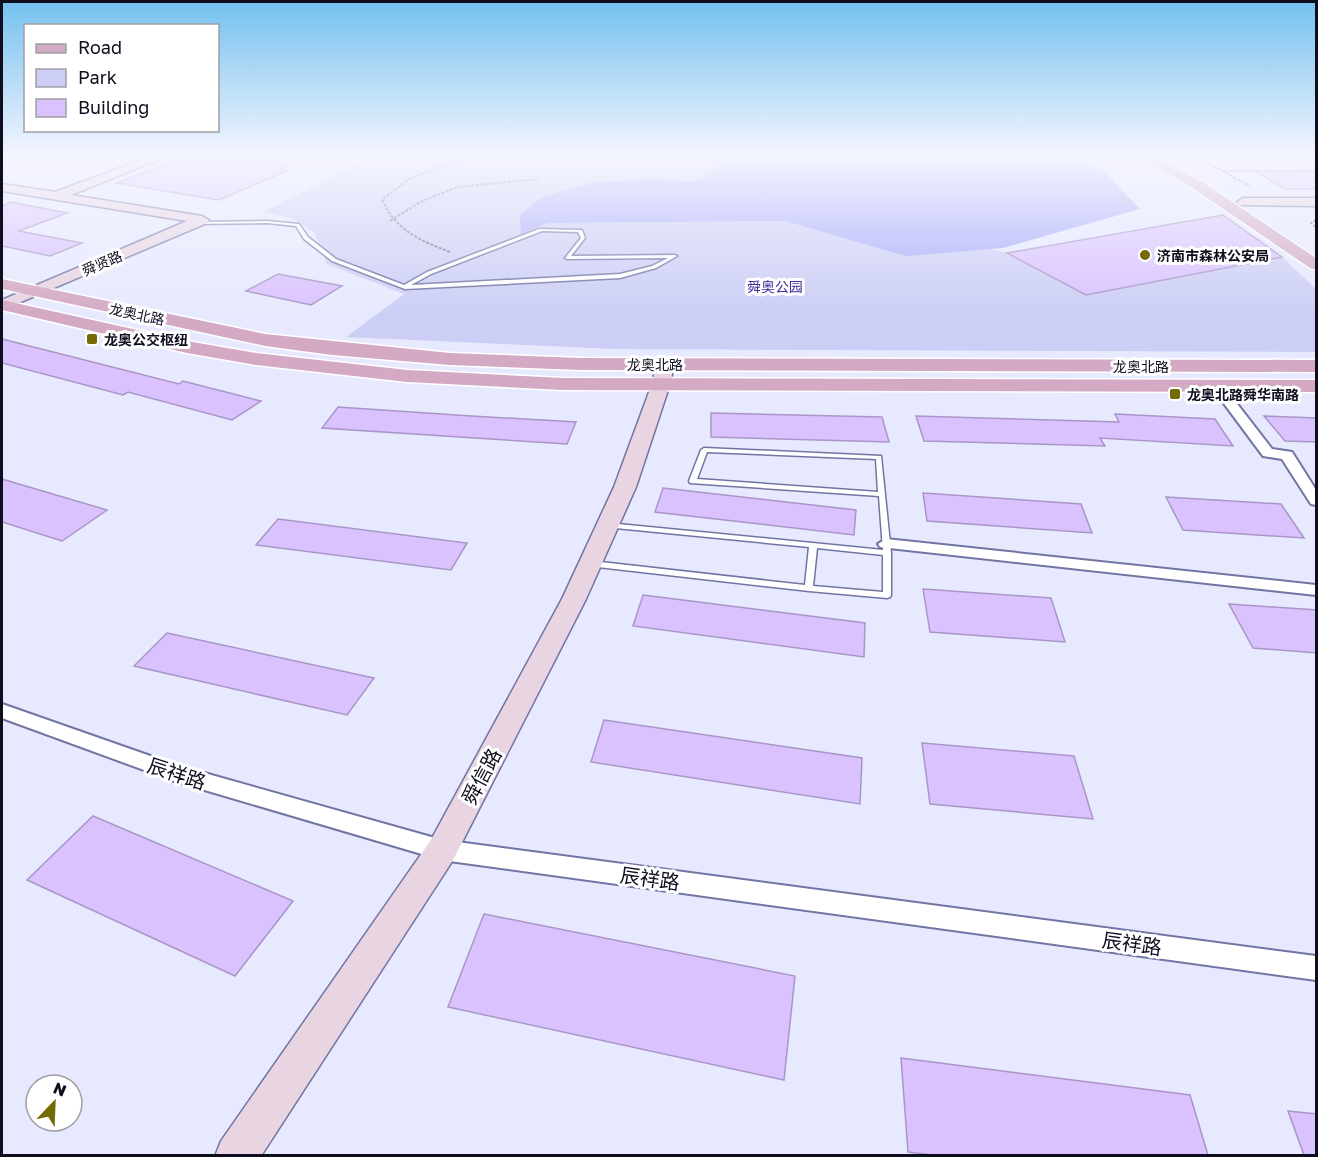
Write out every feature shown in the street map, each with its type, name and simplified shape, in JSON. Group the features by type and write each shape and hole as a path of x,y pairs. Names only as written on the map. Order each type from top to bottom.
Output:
{"main road":[{"path":"1230,207 1317,265"},
{"path":"1251,207 1317,250"},
{"name":"龙奥北路","path":"2,284 221,332 332,349 663,374 1217,386 1317,386"},
{"name":"龙奥北路","path":"2,305 187,347 342,370 516,383 663,374 1317,366"}],"street":[{"path":"114,207 199,221"},
{"path":"1272,207 1317,209"},
{"name":"舜贤路","path":"2,305 199,221"},
{"name":"舜信路","path":"236,1155 442,850 589,564 625,487 663,374"},
{"path":"1217,386 1268,453 1287,455 1317,501"},
{"path":"887,548 1317,590"},
{"name":"辰祥路","path":"2,711 174,773 442,850 1317,968"}],"lane":[{"path":"199,221 297,225 306,238 334,260 405,287 620,276 654,267 675,256 567,258 583,238 580,231 541,230 466,259 405,287"},
{"path":"589,564 886,595 887,548 879,457 704,450 693,481 882,494"},
{"path":"607,525 813,545 887,548"},
{"path":"809,588 813,545"}],"path":[{"path":"385,207 390,221 409,236 466,259"},
{"path":"390,221 412,207"},
{"path":"1317,220 1312,220 1311,224 1317,227"}],"green space":[{"name":"舜奥公园","path":"274,207 536,207 521,234 548,223 785,221 906,255 991,249 1007,253 1086,295 1282,257 1316,289 1316,352 616,349 346,337 404,294 327,264 314,232 293,219 264,212"}],"shaded area":[{"path":"530,207 1138,207 1140,209 1003,248 906,256 785,221 548,223 521,234 520,215"}],"building":[{"path":"2,207 36,207 67,213 19,231 82,243 50,256 2,246"},
{"name":"济南市森林公安局","path":"1223,215 1282,257 1086,295 1007,253"},
{"path":"278,274 342,286 311,305 246,291"},
{"path":"2,339 179,384 183,381 261,401 232,420 128,392 123,395 2,363"},
{"path":"338,407 576,422 567,444 322,428"},
{"path":"711,413 882,417 889,442 711,437"},
{"path":"1115,414 1215,419 1233,446 1100,438 1105,446 924,441 916,416 1119,422"},
{"path":"1264,416 1317,418 1317,442 1285,441"},
{"path":"2,479 107,510 62,541 2,522"},
{"path":"663,488 856,510 854,535 655,512"},
{"path":"923,493 1081,504 1092,533 927,521"},
{"path":"1166,497 1281,504 1304,538 1183,530"},
{"path":"278,519 467,543 451,570 256,545"},
{"path":"923,589 1051,598 1065,642 930,632"},
{"path":"643,595 865,623 864,657 633,626"},
{"path":"1229,604 1317,610 1317,653 1253,648"},
{"path":"167,633 374,678 347,715 134,666"},
{"path":"604,720 862,758 860,804 591,762"},
{"path":"922,743 1074,756 1093,819 930,804"},
{"path":"93,816 293,901 235,976 27,880"},
{"path":"484,914 795,976 784,1080 448,1007"},
{"path":"901,1058 1190,1095 1208,1155 932,1155 908,1152"},
{"path":"1288,1111 1317,1114 1317,1155 1304,1155"}],"place":[{"name":"济南市森林公安局","path":"1145,255"},
{"name":"龙奥公交枢纽","path":"92,339"},
{"name":"龙奥北路舜华南路","path":"1175,394"}]}
